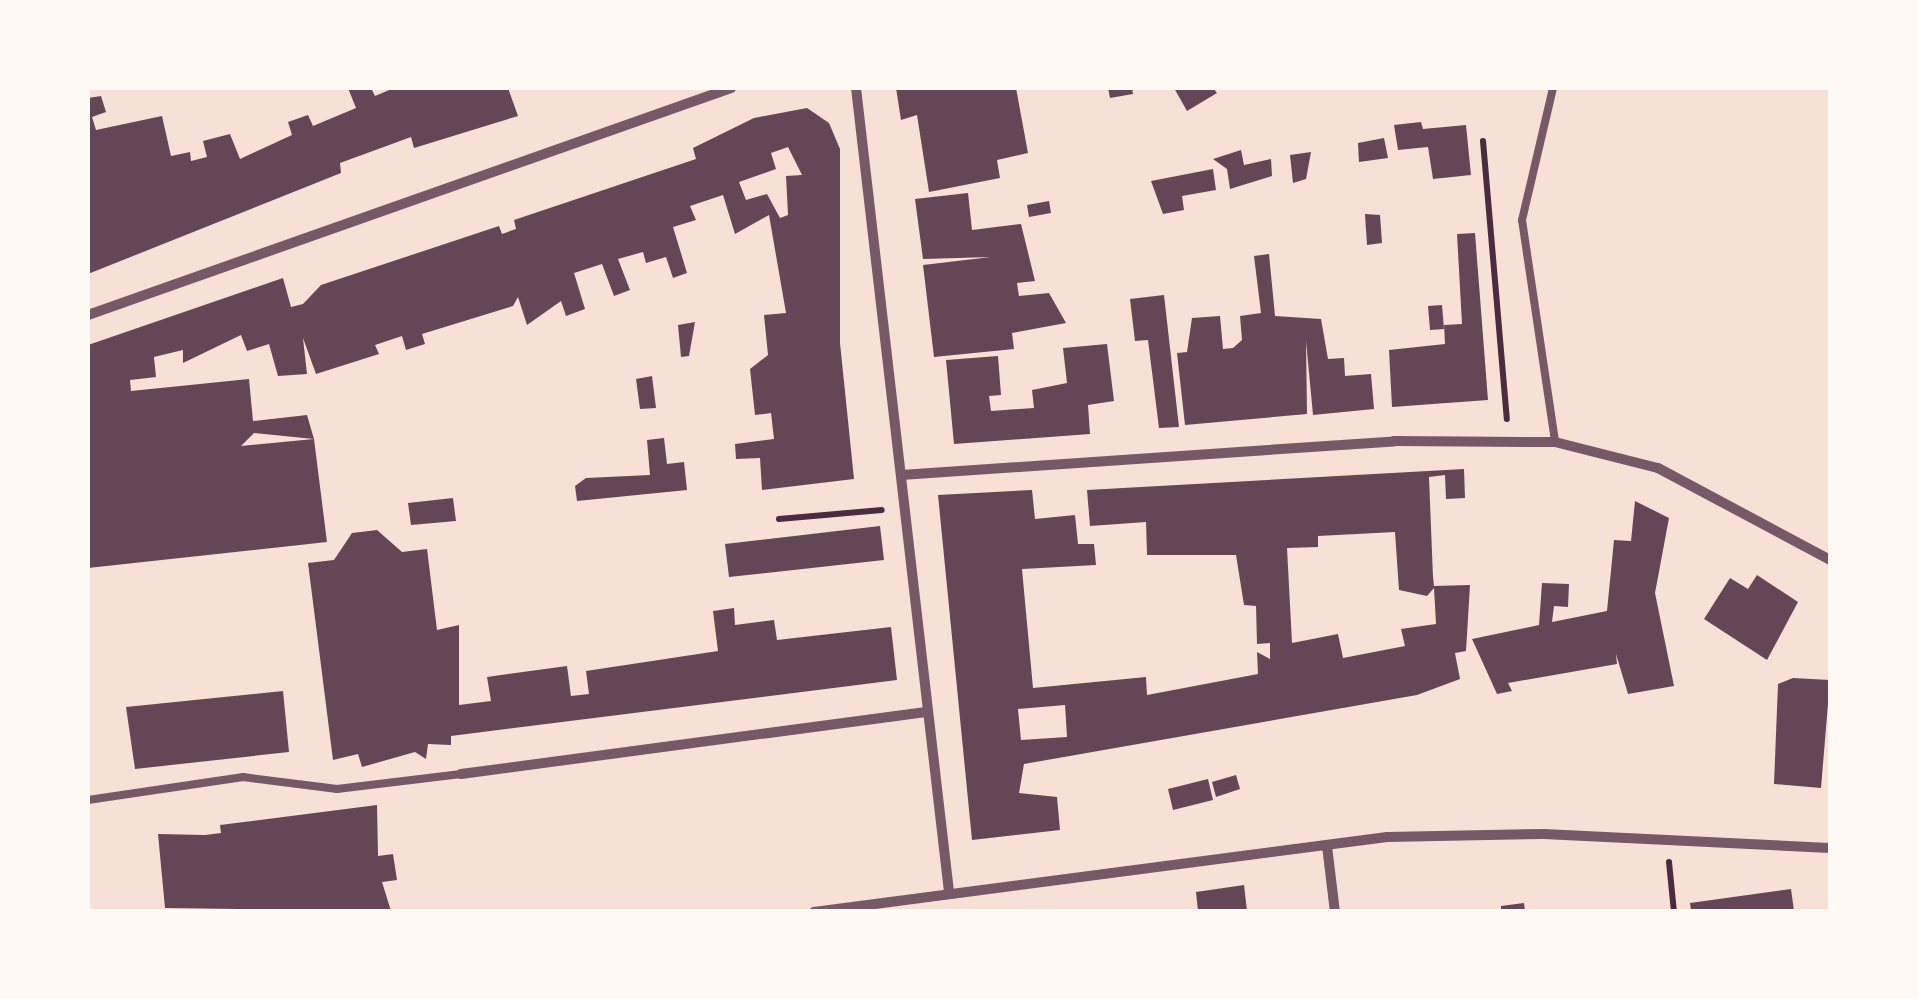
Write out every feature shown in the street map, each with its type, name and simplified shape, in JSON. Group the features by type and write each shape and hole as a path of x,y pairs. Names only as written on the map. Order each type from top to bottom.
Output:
{"street":[{"path":"88,315 731,88"},
{"path":"856,88 949,892"},
{"path":"901,475 1509,440 1554,442 1658,468 1830,560"},
{"path":"461,774 928,712"},
{"path":"814,912 1327,846 1544,834 1830,848"},
{"path":"1327,846 1334,912"}],"lane":[{"path":"1554,88 1522,220 1554,442"},
{"path":"88,800 242,777 337,789 461,774"}],"path":[{"path":"1482,141 1509,440"},
{"path":"779,519 904,508"},
{"path":"1667,840 1674,912"}],"building":[{"path":"348,88 371,88 375,96 394,88 508,88 518,116 414,148 411,137 340,163 341,173 88,274 88,98 101,96 106,112 92,117 96,130 162,116 171,156 190,152 191,161 207,157 203,141 230,134 240,159 292,135 288,122 308,115 313,126 356,108"},
{"path":"896,88 1016,88 1028,153 997,160 1000,178 929,192 917,115 901,120"},
{"path":"1108,88 1132,88 1133,94 1110,98"},
{"path":"1174,88 1213,88 1217,93 1187,111"},
{"path":"807,108 829,123 840,149 840,343 854,479 762,490 760,458 736,459 735,444 774,439 771,413 755,415 750,369 768,355 764,315 786,313 769,215 735,234 723,195 690,206 696,220 673,227 687,273 673,278 666,257 646,263 643,252 618,259 630,290 614,296 602,264 574,273 585,309 566,316 561,301 527,325 518,297 513,306 422,334 425,344 406,350 402,336 375,345 379,354 316,374 303,338 307,374 278,376 269,344 247,351 241,335 183,363 183,350 154,357 156,377 130,380 131,391 249,379 253,421 307,415 314,439 327,542 88,568 88,345 283,278 291,307 303,304 321,285 499,226 502,234 516,229 514,220 696,159 693,148 754,118","holes":["788,147 802,175 786,176 788,215 780,218 767,194 746,200 739,182 776,169 771,153","254,433 314,439 241,446"]},
{"path":"1421,122 1423,129 1466,125 1471,175 1433,179 1428,147 1398,150 1394,125"},
{"path":"1384,138 1388,158 1359,162 1358,143"},
{"path":"1241,150 1244,165 1271,159 1272,176 1230,189 1227,169 1213,159"},
{"path":"1311,152 1306,179 1293,183 1290,155"},
{"path":"1213,169 1216,190 1182,196 1184,210 1163,214 1151,181"},
{"path":"968,193 972,230 1021,224 1035,281 1017,283 1019,296 1049,293 1066,323 1012,333 1014,349 934,357 923,265 991,257 923,259 915,199"},
{"path":"1049,201 1051,213 1029,217 1027,205"},
{"path":"1365,214 1380,215 1382,243 1367,245"},
{"path":"1475,233 1488,400 1392,407 1389,350 1445,344 1444,325 1462,324 1457,234"},
{"path":"1269,254 1275,316 1321,319 1328,359 1344,358 1345,376 1371,374 1374,409 1313,415 1306,341 1307,414 1185,425 1177,353 1187,352 1192,318 1220,316 1223,349 1233,348 1242,340 1240,316 1261,313 1254,256"},
{"path":"1164,295 1179,427 1159,428 1148,340 1135,341 1130,299"},
{"path":"1442,305 1444,329 1430,330 1428,306"},
{"path":"695,322 689,356 681,357 678,325"},
{"path":"1107,344 1114,401 1088,405 1090,434 954,444 946,360 998,356 1001,395 989,396 991,411 1034,408 1032,390 1067,383 1063,348"},
{"path":"652,376 656,408 640,409 636,379"},
{"path":"664,438 667,464 684,462 687,490 577,501 575,486 586,478 650,475 647,440"},
{"path":"1464,469 1465,498 1446,499 1445,475 1429,477 1434,586 1470,585 1466,651 1455,653 1460,679 1417,695 1024,764 1019,793 1057,797 1060,830 972,840 938,495 1032,490 1035,519 1075,515 1078,544 1094,544 1096,565 1022,569 1033,688 1146,677 1147,695 1258,674 1257,652 1270,659 1270,643 1257,644 1256,606 1244,605 1236,555 1147,555 1146,522 1090,526 1087,490","holes":["1395,532 1399,590 1427,596 1434,588 1436,624 1401,629 1405,646 1343,658 1338,634 1292,643 1287,548 1318,547 1318,536","1065,705 1067,737 1021,740 1018,709"]},
{"path":"453,498 456,521 411,525 408,503"},
{"path":"1635,501 1669,518 1655,593 1674,686 1628,694 1616,654 1617,664 1508,683 1512,691 1497,694 1472,639 1539,625 1542,583 1569,584 1568,607 1554,606 1552,622 1607,611 1614,540 1631,541"},
{"path":"880,526 884,560 729,577 725,544"},
{"path":"377,530 402,552 427,549 437,630 459,625 459,705 491,701 487,677 567,666 571,696 589,694 586,671 718,651 713,611 734,608 735,625 774,620 777,640 891,627 897,680 451,736 451,745 428,744 426,759 415,752 362,767 358,754 333,760 308,563 334,560 352,533"},
{"path":"1757,575 1798,602 1767,660 1704,619 1730,578 1748,589"},
{"path":"1793,678 1830,680 1821,788 1774,784 1778,684"},
{"path":"283,691 289,752 135,769 126,707"},
{"path":"1236,775 1240,789 1216,797 1212,782"},
{"path":"1208,779 1213,800 1173,810 1168,789"},
{"path":"377,805 378,856 393,854 397,880 382,882 391,911 165,908 158,834 221,833 220,825"},
{"path":"1244,885 1247,911 1198,911 1196,892"},
{"path":"1791,889 1794,911 1691,911 1690,903"},
{"path":"1524,903 1525,911 1501,911 1501,906"}]}
